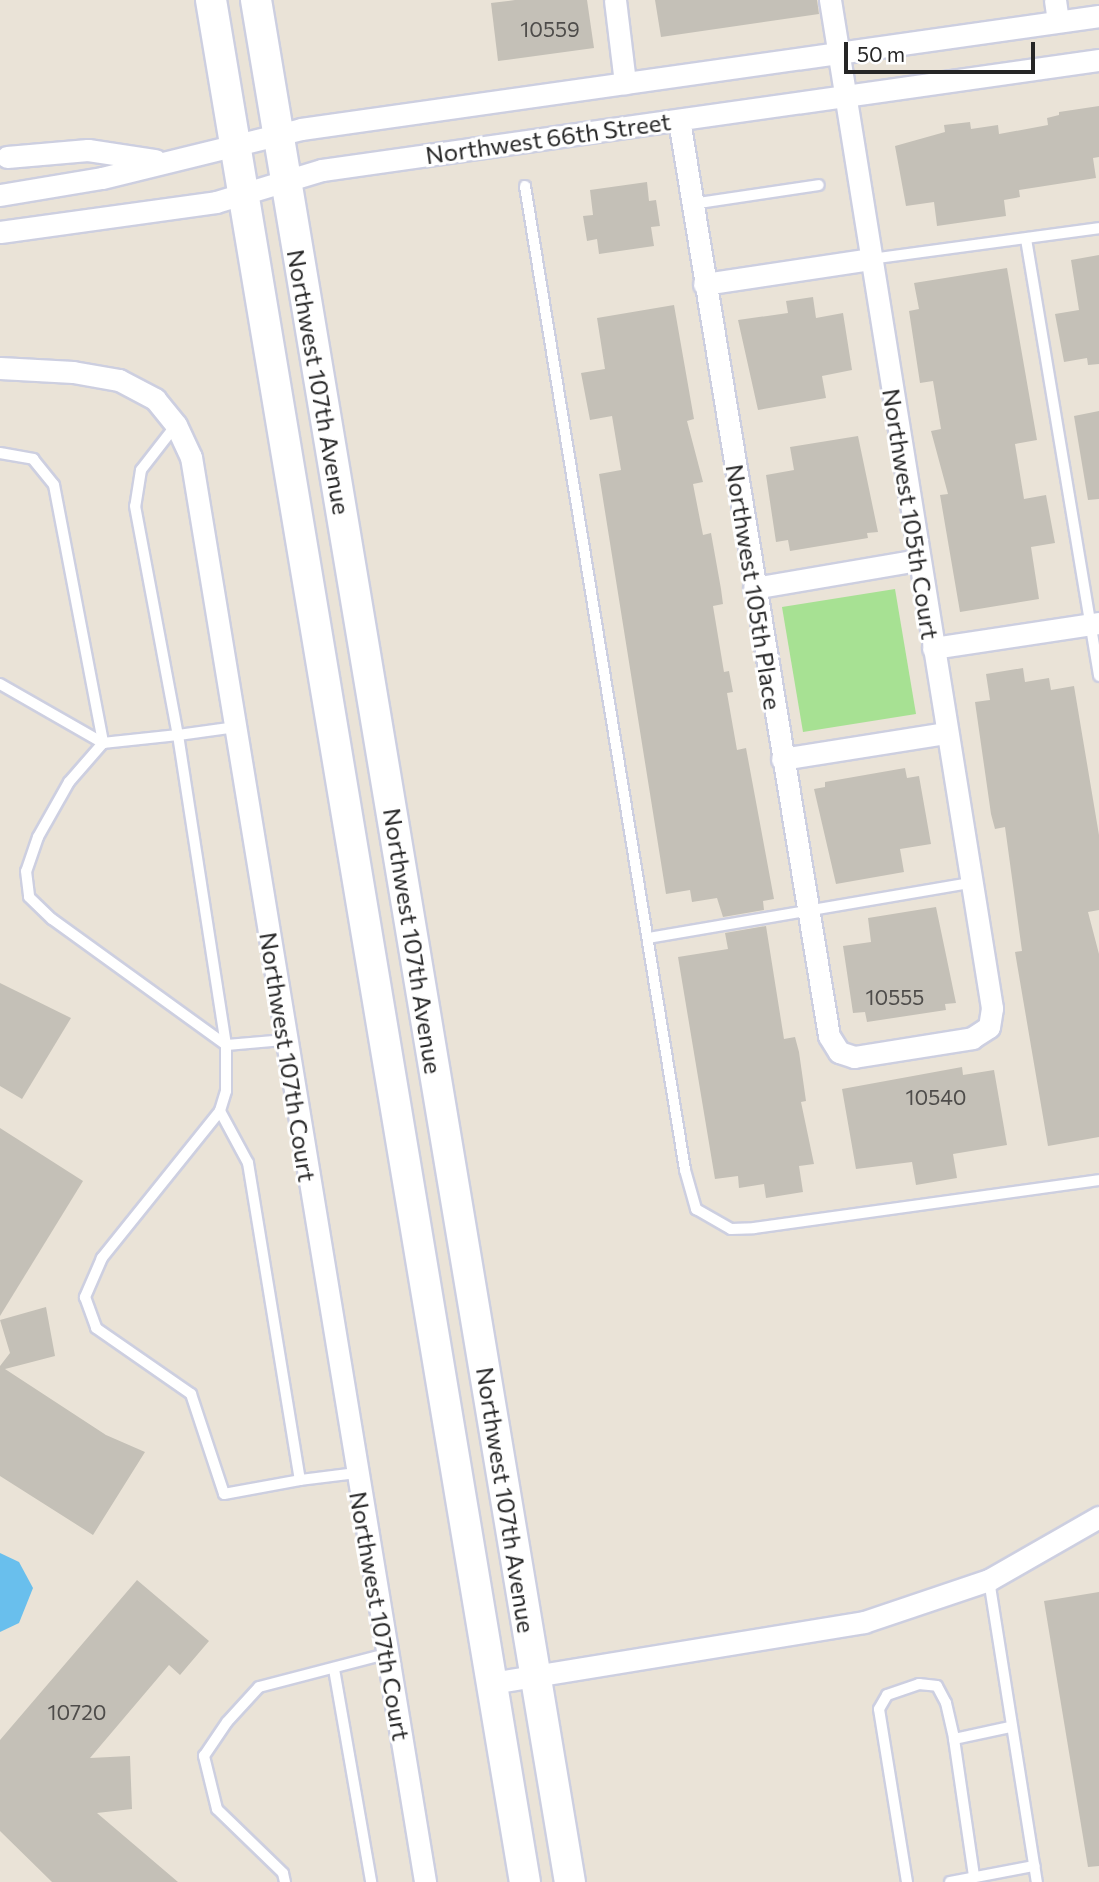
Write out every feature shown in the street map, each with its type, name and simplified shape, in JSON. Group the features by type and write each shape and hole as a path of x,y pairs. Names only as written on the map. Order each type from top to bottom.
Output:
{"main road":[{"name":"Northwest 107th Avenue","path":"211,0 525,1882"},
{"name":"Northwest 107th Avenue","path":"256,0 570,1882"}],"street":[{"path":"615,0 625,83"},
{"name":"Northwest 105th Court","path":"830,0 992,1008 989,1027 972,1038 854,1057 839,1052"},
{"name":"Northwest 66th Street","path":"0,195 102,178 278,135 838,51 1056,10 1099,16"},
{"name":"Northwest 66th Street","path":"0,232 183,208 244,194 322,170 1099,60"},
{"name":"Northwest 105th Place","path":"679,120 807,911 829,1036 839,1052"},
{"name":"Northwest 66th Street","path":"7,157 88,150 164,161"},
{"path":"704,284 871,259"},
{"name":"Northwest 107th Court","path":"0,368 73,372 120,380 155,399 176,425 191,457 284,1040 425,1882"},
{"path":"754,589 918,560"},
{"path":"933,648 1095,624"},
{"path":"782,759 947,733"},
{"path":"492,1683 864,1622 989,1580 1099,1517"}],"lane":[{"path":"692,204 820,185"},
{"path":"525,186 685,1170 696,1209 712,1221 731,1228 754,1228 1099,1180"},
{"path":"871,259 1099,228"},
{"path":"1026,239 1095,624 1099,676"},
{"path":"176,425 141,470 135,506 178,735 226,1045 226,1091 220,1111 103,1258 85,1297 96,1328 191,1394 224,1494 356,1473"},
{"path":"0,453 33,458 54,485 103,743"},
{"path":"0,684 103,743 236,727"},
{"path":"103,743 69,782 38,837 26,871 29,897 52,919 226,1045 284,1040"},
{"path":"648,938 971,883"},
{"path":"220,1111 248,1163 300,1480"},
{"path":"989,1580 1010,1727 1037,1882"},
{"path":"285,1882 284,1873 217,1809 204,1756 227,1722 259,1687 386,1654"},
{"path":"334,1669 371,1882"},
{"path":"907,1882 879,1709 887,1695 919,1684 937,1686 946,1703 954,1739 974,1876"},
{"path":"954,1739 1010,1727"},
{"path":"950,1882 1034,1866"}],"green space":[{"path":"895,589 916,714 803,732 782,607"}],"water":[{"path":"0,1553 19,1562 33,1588 19,1623 0,1632"}],"building":[{"path":"515,0 587,0 594,48 498,61 491,3"},
{"path":"655,0 817,0 819,14 661,37"},
{"path":"1099,106 1099,157 1093,158 1096,178 1019,190 1020,197 1004,200 1006,216 937,226 934,202 906,206 895,146 945,132 944,125 970,122 971,129 998,125 999,134 1048,125 1047,118 1059,115 1059,112"},
{"path":"647,182 649,201 656,200 660,226 651,227 654,246 599,254 597,239 587,241 583,216 593,215 590,190"},
{"path":"1099,255 1099,364 1088,365 1087,358 1064,362 1055,314 1079,310 1071,260"},
{"path":"1007,268 1037,440 1015,444 1024,499 1046,495 1055,543 1031,547 1039,599 960,612 940,495 948,494 931,431 941,429 933,381 920,383 909,311 919,309 914,283"},
{"path":"813,297 816,318 843,313 852,370 822,376 826,398 758,410 738,320 788,313 786,301"},
{"path":"674,305 694,419 687,421 703,482 693,484 703,535 711,533 721,589 723,604 713,606 724,672 729,671 733,692 727,693 737,750 746,748 774,899 763,901 764,910 723,917 717,898 692,902 690,890 666,894 599,474 621,470 612,416 590,420 581,373 605,369 597,318"},
{"path":"1099,411 1099,499 1088,500 1074,416"},
{"path":"858,436 878,532 867,533 868,538 790,551 788,540 776,542 766,475 794,470 790,447"},
{"path":"1023,668 1025,682 1049,678 1051,690 1074,686 1099,835 1099,910 1088,912 1099,954 1099,1137 1048,1146 1015,952 1022,951 1005,827 995,829 991,814 975,702 990,700 986,674"},
{"path":"905,768 907,778 919,776 931,844 900,849 904,872 836,884 814,789 825,787 825,782"},
{"path":"936,907 956,1003 945,1004 946,1010 867,1022 865,1012 853,1013 843,946 871,942 868,918"},
{"path":"766,926 784,1039 795,1037 799,1052 806,1101 801,1102 814,1164 799,1166 803,1192 766,1198 764,1184 739,1188 738,1176 715,1179 678,957 728,949 725,933"},
{"path":"0,983 71,1018 22,1099 0,1086"},
{"path":"962,1067 963,1075 994,1070 1007,1145 953,1154 957,1178 916,1185 912,1162 856,1169 842,1089"},
{"path":"0,1128 83,1181 0,1316"},
{"path":"46,1307 55,1356 5,1369 106,1435 145,1452 93,1535 0,1476 0,1366 10,1353 0,1320"},
{"path":"137,1580 209,1641 180,1675 169,1665 90,1758 130,1756 132,1809 97,1813 178,1882 52,1882 0,1831 0,1740"},
{"path":"1099,1592 1099,1866 1088,1867 1044,1601"}]}
